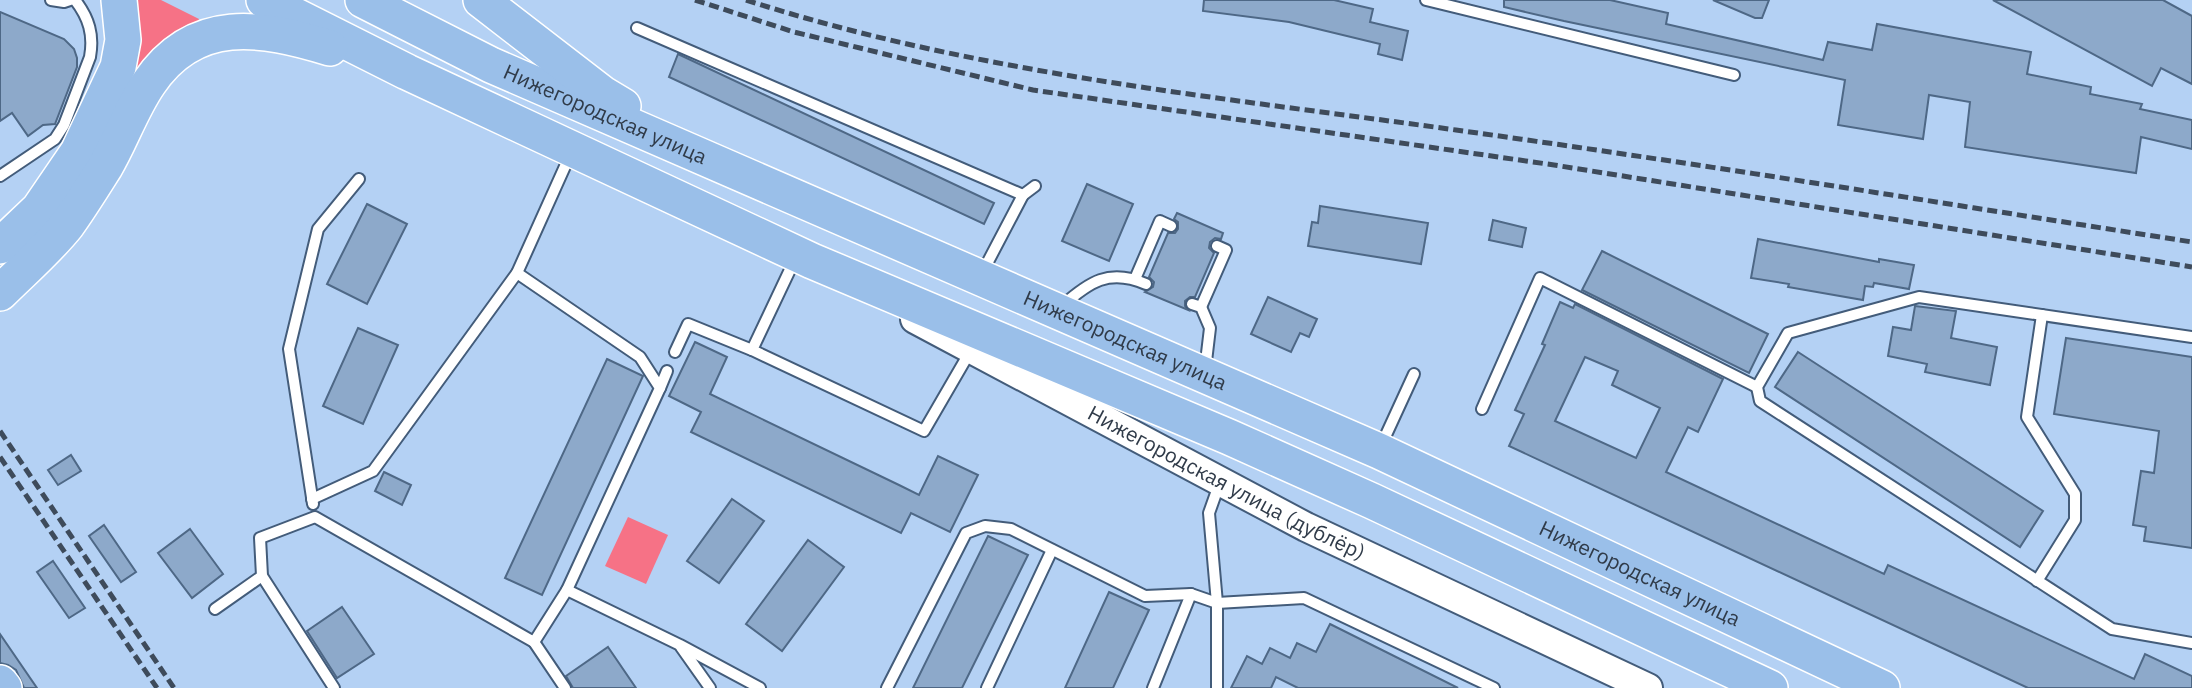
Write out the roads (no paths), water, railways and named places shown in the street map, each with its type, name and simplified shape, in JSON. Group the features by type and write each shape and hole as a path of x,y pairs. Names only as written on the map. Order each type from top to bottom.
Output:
{"main road":[{"path":"0,246 39,209 78,152 118,67 123,40 118,0"},
{"name":"Нижегородская улица","path":"264,0 407,72 804,258 1373,500 1770,688"},
{"name":"Нижегородская улица","path":"363,0 491,65 1379,451 1882,688"},
{"path":"481,0 603,94 719,164"},
{"path":"0,293 66,226 106,165 148,85 166,60 190,42 213,33 246,31 310,42 407,72"},
{"path":"0,683 4,688"}],"street":[{"name":"Нижегородская улица (дублёр)","path":"804,258 971,350 1306,527 1648,688"}],"lane":[{"path":"0,176 55,139 64,125 92,47 88,20 72,0 51,0"},
{"path":"1426,0 1734,75"},
{"path":"637,28 1023,195"},
{"path":"312,499 373,471 517,273 572,150"},
{"path":"315,517 289,349 318,229 359,180"},
{"path":"980,278 1023,195 1035,186"},
{"path":"1135,279 1160,221 1171,226"},
{"path":"1205,374 1210,328 1196,306 1226,250 1217,246"},
{"path":"1147,249 1159,253"},
{"path":"752,350 804,258"},
{"path":"517,273 640,357 660,388"},
{"path":"1057,311 1082,288 1109,276 1135,279 1146,284"},
{"path":"1482,409 1540,278 1757,387"},
{"path":"2192,337 1919,297 1788,333 1757,387 1760,401 2112,629 2192,643"},
{"path":"2037,581 2075,520 2075,494 2027,417 2042,315"},
{"path":"675,352 688,324 752,350 924,430 971,350"},
{"path":"534,642 567,590 667,371"},
{"path":"1379,451 1414,374"},
{"path":"1217,688 1217,603 1209,513 1220,482"},
{"path":"315,517 260,538 262,576 334,688"},
{"path":"315,517 534,642 565,688"},
{"path":"887,688 966,533 985,526 1011,529 1145,596 1191,594 1217,603 1304,598 1494,688"},
{"path":"986,688 1052,550"},
{"path":"215,609 262,576"},
{"path":"567,590 680,645 760,688"},
{"path":"1153,688 1191,594"},
{"path":"680,645 710,688"}],"railway":[{"path":"695,0 794,32 1033,90 1554,165 2192,267"},
{"path":"746,0 920,47 1098,80 1640,156 2192,242"},
{"path":"0,431 174,688"},
{"path":"0,457 157,688"}]}
